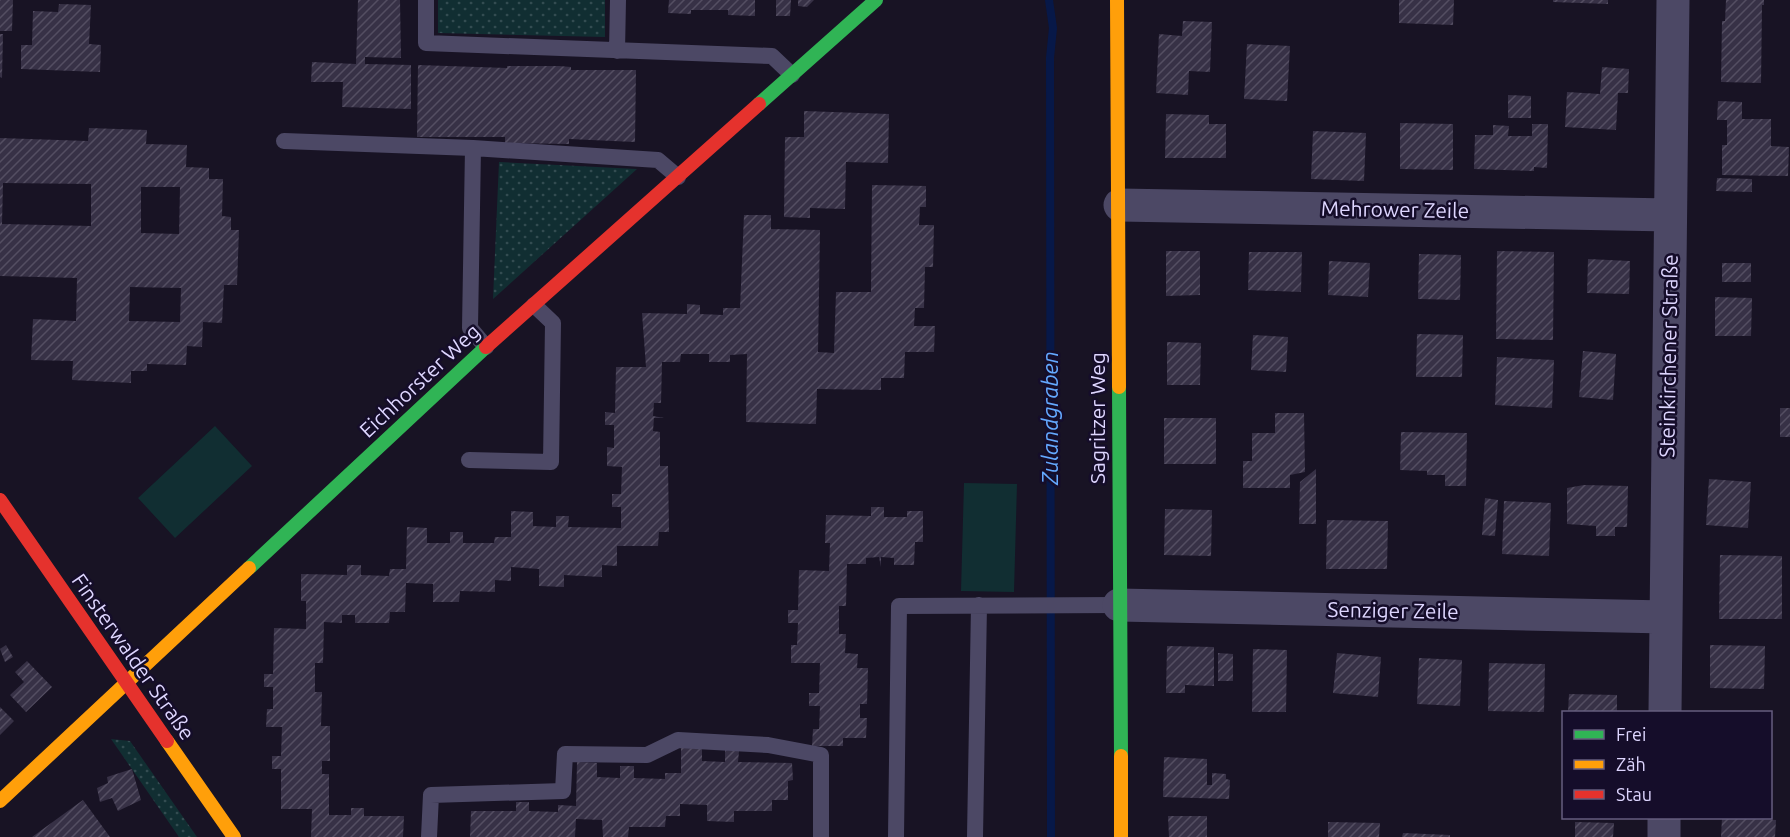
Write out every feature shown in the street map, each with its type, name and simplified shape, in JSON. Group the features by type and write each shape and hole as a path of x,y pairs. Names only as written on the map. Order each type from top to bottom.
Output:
{"street":[{"name":"Eichhorster Weg","path":"0,801 486,347 876,0"},
{"name":"Sagritzer Weg","path":"1116,0 1120,205 1121,837"},
{"name":"Steinkirchener Straße","path":"1665,711 1673,0"},
{"name":"Mehrower Zeile","path":"1120,205 1670,215"},
{"name":"Finsterwalder Straße","path":"0,500 234,837"},
{"name":"Senziger Zeile","path":"1119,605 1666,617"},
{"path":"1664,819 1664,837"}],"lane":[{"path":"426,0 426,43 772,56 792,75"},
{"path":"617,51 618,0"},
{"path":"284,141 473,148 658,160 678,177"},
{"path":"473,148 470,328 486,347"},
{"path":"469,460 551,462 553,323 534,304"},
{"path":"975,837 979,605"},
{"path":"896,837 899,606 1119,605"},
{"path":"429,837 431,795 563,791 565,754 647,755 678,740 768,745 821,755 821,837"}],"green space":[{"path":"438,0 605,0 605,37 438,33"},
{"path":"499,162 637,169 493,299"},
{"path":"215,426 252,466 175,538 138,498"},
{"path":"964,483 1017,484 1014,592 961,591"},
{"path":"111,739 130,741 197,837 179,837"}],"building":[{"path":"0,0 13,0 12,31 0,31"},
{"path":"358,0 400,0 401,58 365,57 365,64 411,65 411,109 342,107 343,82 311,82 312,62 356,64"},
{"path":"669,0 755,0 755,16 728,15 728,10 691,10 691,14 668,13"},
{"path":"776,0 791,0 790,16 776,16"},
{"path":"798,0 814,0 807,7 798,6"},
{"path":"1399,0 1454,0 1453,25 1399,23"},
{"path":"1553,0 1608,0 1608,4 1553,2"},
{"path":"1726,0 1764,0 1764,5 1762,5 1761,83 1721,82 1722,21 1725,21"},
{"path":"59,4 91,5 89,44 101,45 100,72 21,69 21,45 32,45 33,11 58,12"},
{"path":"1183,21 1212,22 1210,72 1189,71 1188,95 1156,93 1159,34 1182,36"},
{"path":"0,34 3,34 2,78 0,77"},
{"path":"1247,44 1290,46 1287,101 1244,99"},
{"path":"418,65 507,68 507,66 559,66 571,67 571,70 636,70 635,142 569,139 569,144 505,143 505,137 417,137"},
{"path":"1602,67 1629,69 1628,93 1618,93 1616,130 1565,127 1567,92 1600,94"},
{"path":"1508,95 1531,96 1531,118 1508,118"},
{"path":"1718,101 1742,102 1742,119 1771,119 1771,146 1789,147 1788,176 1722,175 1722,145 1727,145 1727,120 1717,120"},
{"path":"804,111 889,114 888,163 846,162 845,209 810,208 810,218 784,217 785,137 804,137"},
{"path":"1166,114 1209,115 1209,124 1226,124 1226,158 1165,158"},
{"path":"1400,123 1453,124 1453,170 1400,169"},
{"path":"1532,124 1548,124 1547,168 1534,167 1534,171 1474,169 1475,135 1493,135 1493,125 1509,126 1508,136 1532,136"},
{"path":"89,128 147,130 146,144 187,145 186,167 209,168 209,179 223,179 222,216 231,217 231,230 239,230 237,285 224,285 222,323 203,322 202,347 187,346 186,365 147,364 147,371 131,371 131,383 72,380 73,361 31,360 33,319 76,321 77,278 0,276 0,138 88,141","holes":["3,183 91,184 91,226 2,224","141,187 180,187 179,234 141,233","130,287 181,288 180,322 129,321"]},
{"path":"1313,131 1366,133 1364,181 1311,179"},
{"path":"1717,178 1752,179 1752,192 1716,191"},
{"path":"872,185 926,186 926,207 920,207 919,225 934,225 933,267 925,267 924,308 915,308 914,326 935,326 934,352 905,352 904,378 881,378 881,390 817,389 816,424 746,422 747,354 730,355 730,362 709,362 709,354 681,354 680,362 662,362 661,403 654,403 653,416 664,418 654,418 653,431 660,432 660,466 668,466 669,532 659,532 658,546 617,546 617,566 602,565 602,577 564,575 564,587 539,586 539,569 511,567 511,581 495,580 495,592 460,591 459,602 433,602 433,584 406,583 405,612 390,612 389,623 355,623 355,615 342,615 342,623 324,622 323,663 315,663 315,692 322,692 321,726 330,726 330,761 322,761 322,774 329,774 329,815 351,815 351,808 364,808 364,816 404,816 403,837 311,837 312,809 281,809 281,769 272,769 272,756 281,756 282,727 266,727 267,709 273,709 273,687 264,687 264,674 273,674 274,628 306,629 306,601 301,601 301,574 347,575 347,565 361,565 361,575 389,576 390,569 406,569 407,527 427,528 427,543 450,543 450,532 463,532 463,543 494,543 495,537 511,537 511,511 533,512 533,526 556,527 556,516 569,516 568,527 621,528 621,507 612,507 612,494 621,494 622,467 607,466 607,447 614,448 614,425 605,425 605,412 615,413 616,367 646,367 642,313 687,314 687,304 700,305 700,314 723,315 723,308 740,308 744,215 771,215 771,229 820,230 818,352 834,353 836,292 871,292"},
{"path":"1166,251 1200,251 1200,295 1166,296"},
{"path":"1497,251 1554,252 1553,340 1496,339"},
{"path":"1249,252 1302,252 1301,292 1248,290"},
{"path":"1419,254 1461,255 1460,300 1418,299"},
{"path":"1588,259 1630,261 1629,294 1587,293"},
{"path":"1329,261 1370,263 1368,297 1328,295"},
{"path":"1722,263 1751,263 1751,282 1722,282"},
{"path":"1715,297 1752,298 1751,336 1715,336"},
{"path":"1417,334 1463,335 1462,377 1416,377"},
{"path":"1253,335 1288,337 1286,372 1251,370"},
{"path":"1167,342 1201,343 1200,385 1167,385"},
{"path":"1583,351 1616,354 1613,400 1579,397"},
{"path":"1497,357 1554,360 1552,408 1495,405"},
{"path":"1780,408 1790,408 1790,437 1780,437"},
{"path":"1275,413 1304,413 1305,472 1290,475 1290,488 1243,488 1243,461 1252,461 1252,433 1275,433"},
{"path":"1164,418 1216,418 1216,464 1164,464"},
{"path":"1401,432 1467,433 1466,486 1445,486 1445,475 1427,475 1427,471 1400,470"},
{"path":"1316,469 1316,524 1299,524 1300,482"},
{"path":"1709,479 1751,482 1748,528 1706,525"},
{"path":"1584,485 1628,486 1627,527 1615,527 1615,536 1596,536 1596,526 1567,524 1567,488"},
{"path":"1485,498 1498,500 1495,536 1482,535"},
{"path":"1504,501 1551,503 1549,556 1502,554"},
{"path":"871,507 884,507 884,517 907,517 907,511 923,511 923,542 915,542 914,565 894,565 894,558 881,557 881,567 879,557 866,558 866,564 847,564 846,606 839,606 839,634 846,634 845,653 858,654 857,668 868,668 867,704 860,704 860,718 867,718 866,738 843,738 843,746 812,746 813,729 819,729 820,706 809,706 809,693 819,693 820,663 791,663 791,645 797,645 798,623 788,623 788,610 798,610 799,570 829,571 830,543 825,543 826,515 871,516"},
{"path":"1165,509 1212,510 1211,556 1164,555"},
{"path":"1327,520 1388,521 1387,569 1326,569"},
{"path":"1720,555 1782,556 1782,619 1719,619"},
{"path":"6,645 13,657 5,662 0,649"},
{"path":"1710,645 1765,646 1764,689 1710,688"},
{"path":"1167,646 1214,647 1214,686 1185,685 1185,693 1166,693"},
{"path":"1253,649 1287,650 1286,712 1252,712"},
{"path":"1218,653 1233,654 1233,681 1218,681"},
{"path":"1337,653 1381,657 1378,697 1333,693"},
{"path":"1419,658 1462,660 1460,706 1417,704"},
{"path":"27,661 52,687 26,712 10,695 24,682 15,672"},
{"path":"1489,663 1545,664 1544,712 1488,711"},
{"path":"1569,694 1617,695 1617,711 1568,711"},
{"path":"0,707 14,721 0,735"},
{"path":"681,747 702,747 702,761 725,762 725,750 739,751 738,762 792,763 793,780 788,781 788,800 772,800 772,811 734,811 734,822 707,821 707,805 680,804 680,816 666,816 665,827 629,827 628,837 603,837 602,820 576,819 575,837 470,837 471,811 516,811 516,802 529,802 529,811 558,812 558,805 576,806 577,762 597,763 597,777 620,778 620,766 634,766 634,778 665,779 665,773 681,773"},
{"path":"1164,757 1207,759 1207,785 1212,785 1212,773 1226,774 1226,779 1230,780 1229,799 1163,797"},
{"path":"132,769 141,800 118,811 112,798 100,802 97,788 108,783 107,777"},
{"path":"83,800 110,837 32,837"},
{"path":"1168,816 1207,816 1207,837 1169,837"},
{"path":"1722,819 1776,820 1775,837 1721,837"},
{"path":"1328,822 1380,823 1379,837 1328,837"},
{"path":"1575,822 1614,823 1613,837 1575,837"},
{"path":"1403,833 1450,835 1450,837 1402,837"}],"waterway":[{"name":"Zulandgraben","path":"1049,0 1053,28 1050,58 1051,837"}],"traffic: fast":[{"path":"759,104 876,0"},
{"path":"249,568 486,347"},
{"path":"1119,387 1121,756"}],"traffic: slow":[{"path":"1117,0 1119,387"},
{"path":"0,801 249,568"},
{"path":"167,741 234,837"},
{"path":"1121,756 1121,837"}],"traffic: jam":[{"path":"486,347 759,104"},
{"path":"0,500 167,741"}]}
